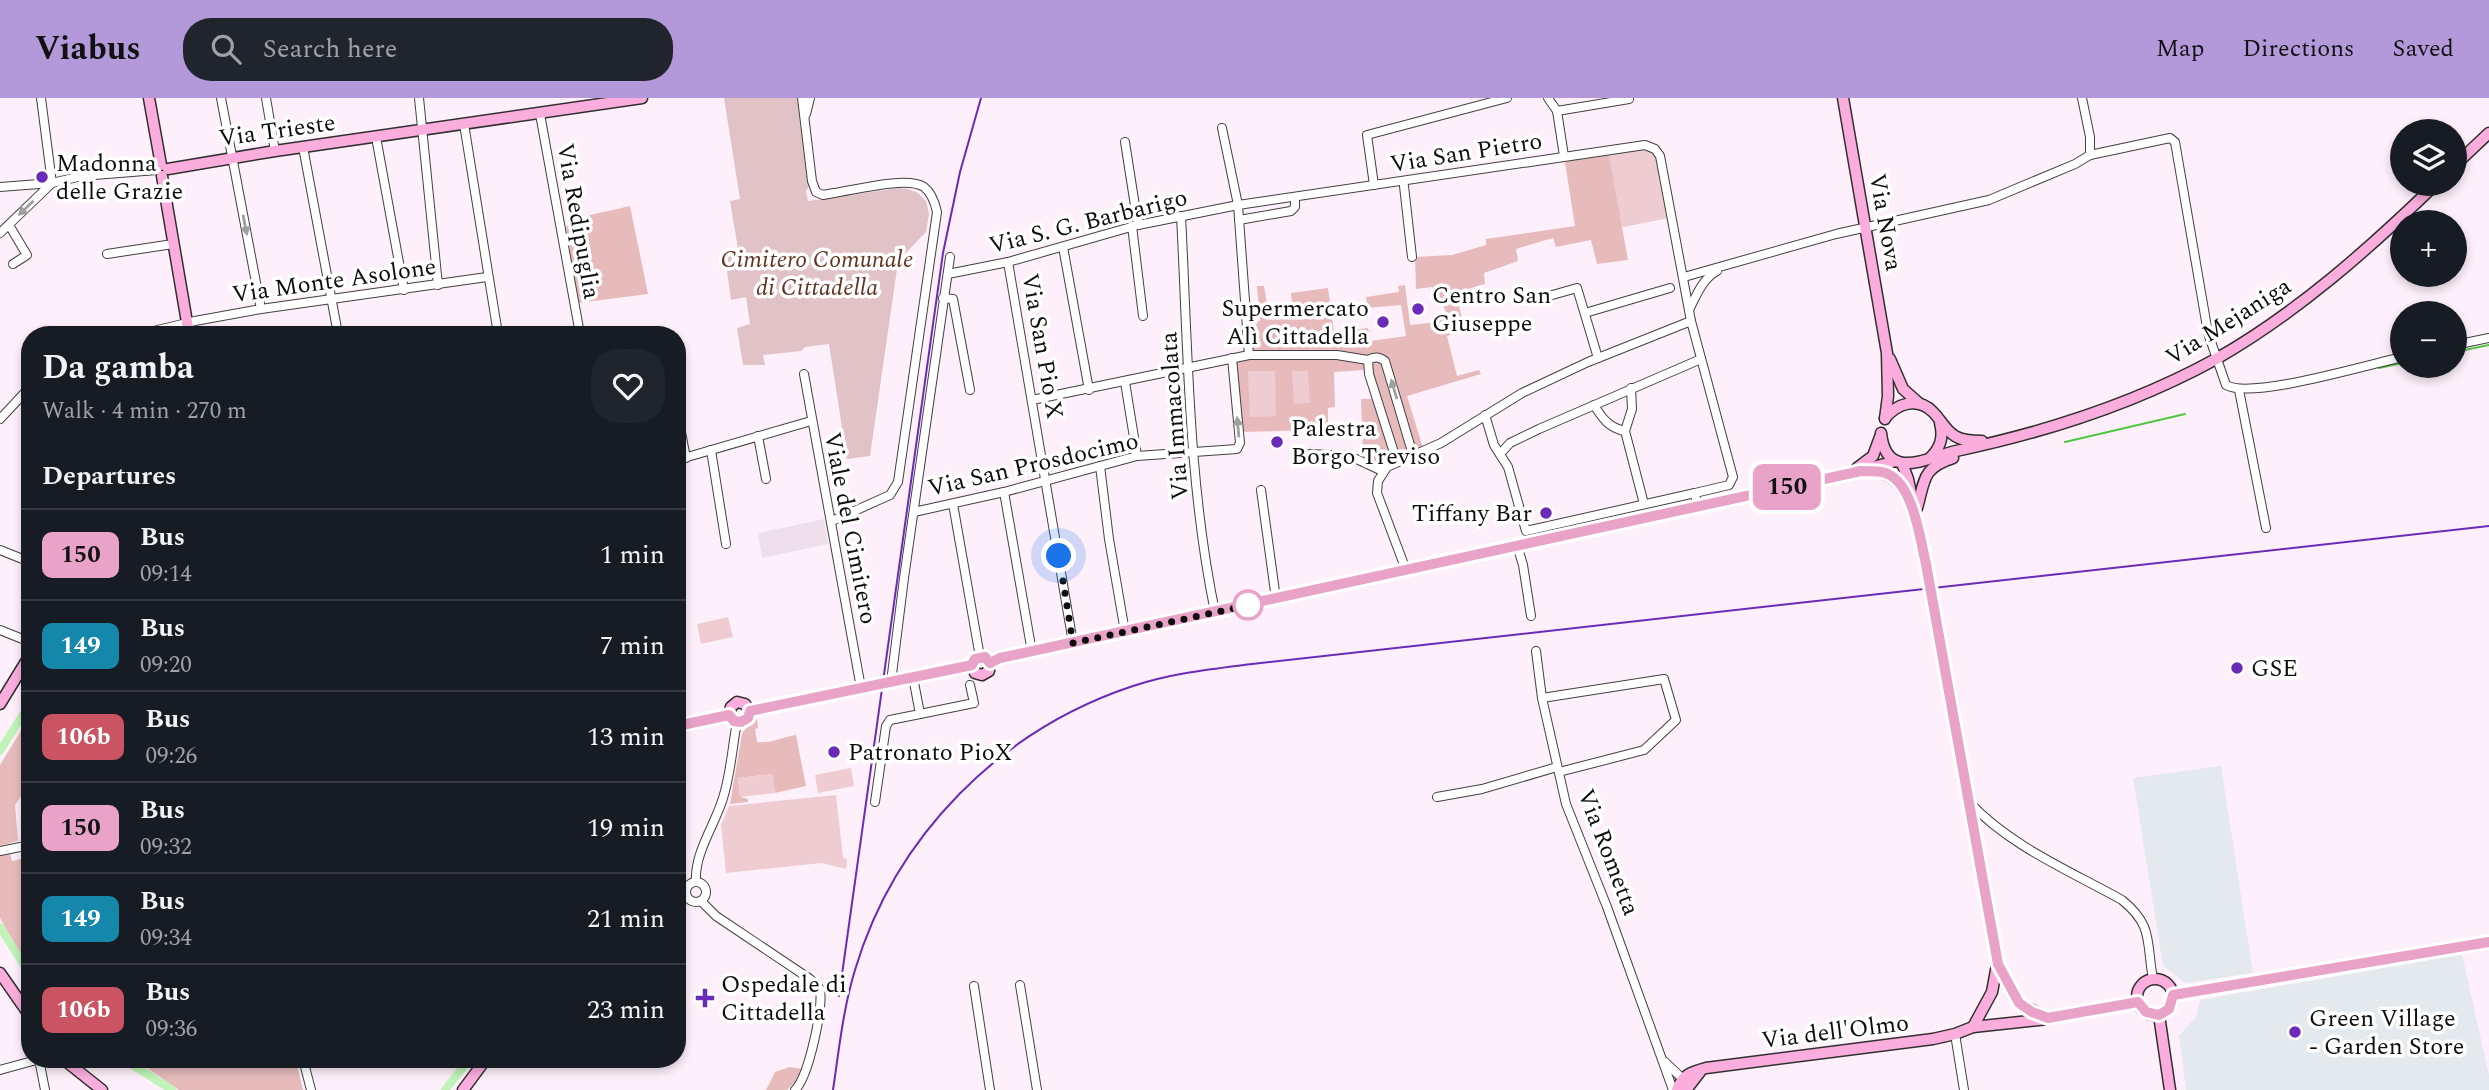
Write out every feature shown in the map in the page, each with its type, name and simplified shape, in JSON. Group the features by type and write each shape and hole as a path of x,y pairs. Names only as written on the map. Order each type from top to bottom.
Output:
{"main road":[{"path":"149,98 187,326"},
{"name":"Via Trieste","path":"162,170 638,98"},
{"name":"Via Nova","path":"1843,98 1887,353 1888,396 1885,419"},
{"path":"2467,154 2489,133"},
{"name":"Via Mejaniga","path":"750,711 1125,632 1899,462 1913,464 2010,439 2118,404 2216,359 2283,315 2329,280 2423,196"},
{"name":"Via Nova","path":"1887,353 1903,389 1920,404"},
{"path":"1885,419 1900,405 1920,404"},
{"name":"Via Mejaniga","path":"1920,404 1964,440 2010,439"},
{"name":"Via Mejaniga","path":"1839,476 1861,466 1873,456 1885,419"},
{"path":"1926,564 1916,523 1917,483 1926,460 1940,446 1940,422"},
{"path":"1881,433 1885,449 1899,462 1908,478 1915,508"},
{"name":"Via Mejaniga","path":"1915,508 1925,477 1931,468 1992,444"},
{"name":"Via Mejaniga","path":"1861,471 1892,476 1915,508"},
{"path":"1935,615 1998,964 2017,1000 2016,1021"},
{"path":"0,704 21,670"},
{"path":"686,725 748,718 750,711 745,704 737,702 731,707 733,718"},
{"path":"2173,995 2489,942"},
{"path":"1973,1027 1992,992 1998,964"},
{"path":"0,973 21,1003"},
{"path":"2153,979 2167,983 2173,995 2169,1009 2159,1015 2146,1012 2138,1002 2140,987 2153,979"},
{"path":"1992,992 2007,992 2032,1012 2048,1018"},
{"name":"Via dell'Olmo","path":"1681,1087 1702,1070 1919,1041 1955,1034 1973,1027 2048,1018 2138,1002"},
{"path":"1987,1004 1991,1015 2001,1023"},
{"path":"2159,1015 2170,1090"},
{"path":"74,1068 102,1090"},
{"path":"463,1090 479,1068"}],"street":[{"path":"41,98 52,183"},
{"path":"221,98 261,309"},
{"path":"266,98 275,151"},
{"path":"419,98 438,285"},
{"path":"801,98 812,181 816,192 823,195 906,182 924,187 934,201 937,212 898,482 890,495 832,521"},
{"path":"804,120 810,98"},
{"name":"Via San Pietro","path":"1374,185 1367,135 1507,98"},
{"name":"Via San Pietro","path":"1548,98 1557,111 1564,156"},
{"path":"2082,98 2090,137 2090,155"},
{"name":"Via San Pietro","path":"1557,111 1629,99"},
{"name":"Via Redipuglia","path":"540,114 579,326"},
{"path":"464,124 496,326"},
{"path":"1222,128 1238,205 1249,355"},
{"path":"376,137 404,290"},
{"path":"1485,415 1494,445 1508,467 1526,531 1732,483 1733,477 1691,321 1684,277 1866,228 1989,200 2075,164 2090,155 2170,138 2175,142 2208,333 2226,385 2239,390 2283,385 2390,360"},
{"path":"1125,142 1143,316"},
{"name":"Via San Pietro","path":"1238,205 1645,145 1655,149 1660,156 1684,277"},
{"path":"303,147 336,326"},
{"path":"0,187 52,183 82,176 162,170"},
{"path":"0,233 52,183"},
{"name":"Via San Pietro","path":"1404,186 1412,257"},
{"name":"Via San Pietro","path":"1239,220 1291,211 1295,207 1295,197"},
{"name":"Via S. G. Barbarigo","path":"948,274 1008,262 1135,226 1238,205"},
{"name":"Via Immacolata","path":"1181,216 1193,452 1197,498 1215,612"},
{"path":"9,225 27,255 13,264"},
{"path":"107,254 173,244"},
{"path":"1063,247 1089,390"},
{"path":"894,681 892,674 904,578 950,257"},
{"name":"Via San Pio X","path":"1008,262 1073,643"},
{"path":"1689,310 1712,274 1730,264"},
{"name":"Via Monte Asolone","path":"199,326 261,309 487,277"},
{"path":"1531,301 1577,288 1598,358"},
{"path":"1585,313 1670,288"},
{"path":"943,298 953,299 970,390"},
{"path":"1406,570 1377,493 1382,471 1441,443 1543,382 1691,321"},
{"path":"2467,343 2489,338"},
{"path":"1032,400 1249,355 1337,355 1368,360 1378,357 1385,361 1413,455"},
{"name":"Via San Prosdocimo","path":"914,512 1004,492 1137,456 1237,449 1240,443 1232,359"},
{"path":"1500,454 1510,443 1701,359"},
{"path":"1368,360 1369,373 1397,462"},
{"name":"Viale del Cimitero","path":"804,374 861,688"},
{"path":"1125,382 1137,456"},
{"path":"1631,388 1632,409 1625,431 1644,504"},
{"path":"2239,390 2266,528"},
{"path":"0,419 21,397"},
{"path":"1594,405 1603,420 1616,429 1625,431"},
{"path":"686,458 811,421"},
{"path":"758,436 765,479"},
{"path":"711,450 726,544"},
{"path":"1310,454 1350,456 1382,471"},
{"path":"1100,466 1125,632"},
{"path":"1261,490 1276,599"},
{"path":"1004,492 1031,652"},
{"path":"1695,493 1698,505"},
{"path":"954,504 981,662"},
{"path":"1554,524 1556,536"},
{"path":"1517,545 1531,616"},
{"path":"0,550 21,558"},
{"path":"0,630 21,638"},
{"name":"Via Rometta","path":"1536,650 1542,698 1573,824 1608,907 1665,1062 1681,1087"},
{"path":"913,677 920,715"},
{"path":"1437,797 1482,789 1644,750 1676,720 1664,678 1542,698"},
{"path":"875,802 886,726 890,720 974,703 970,685"},
{"path":"696,882 697,863 723,800 733,755 733,718"},
{"path":"1967,799 2004,835 2122,900 2139,914 2147,932 2153,979"},
{"path":"0,851 21,847"},
{"path":"686,886 696,882 704,885 706,891 701,901"},
{"path":"686,894 690,900 701,901"},
{"path":"701,901 716,916 810,979 820,989 820,1004 807,1072 795,1090"},
{"path":"1020,985 1037,1090"},
{"path":"974,986 990,1090"},
{"path":"1955,1034 1964,1090"},
{"path":"1665,1062 1681,1087"},
{"path":"0,1070 21,1064"},
{"path":"41,1068 45,1090"},
{"path":"305,1068 311,1090"}],"shaded area":[{"path":"1645,145 1673,217 1622,227 1628,260 1597,264 1591,240 1556,247 1553,238 1516,249 1518,261 1484,273 1485,284 1471,288 1474,302 1459,306 1465,331 1447,336 1457,376 1479,370 1481,374 1407,396 1423,448 1381,467 1363,458 1361,399 1373,399 1364,370 1334,372 1335,407 1328,408 1328,432 1239,432 1232,359 1249,355 1247,322 1260,321 1257,286 1264,286 1270,320 1294,316 1291,293 1328,288 1334,332 1368,328 1371,341 1406,336 1401,305 1368,308 1366,297 1399,292 1398,286 1405,285 1410,325 1437,322 1446,311 1432,287 1416,289 1415,257 1452,255 1486,245 1486,239 1575,226 1564,156"},
{"path":"1645,145 1655,149 1673,217 1622,227 1608,150"},
{"path":"630,206 648,294 578,303 566,227 577,218"},
{"path":"1248,371 1275,371 1276,416 1250,417"},
{"path":"1292,371 1308,371 1310,403 1294,404"},
{"path":"824,519 828,544 762,558 758,533"},
{"path":"728,617 733,637 701,644 697,624"},
{"path":"757,719 757,742 796,735 806,786 775,793 772,774 738,778 740,797 748,799 748,802 730,804 742,734 747,726"},
{"path":"21,731 21,796 15,805 18,841 0,846 0,765"},
{"path":"2221,766 2253,973 2186,983 2163,966 2133,778"},
{"path":"851,768 854,786 818,793 815,775"},
{"path":"772,774 775,793 740,797 738,778"},
{"path":"836,795 843,857 847,860 846,869 822,863 726,873 721,825 729,806"},
{"path":"10,853 12,861 21,859 21,953 0,918 0,855"},
{"path":"2462,954 2489,1075 2489,1090 2186,1090 2179,1036 2196,1017 2200,1000"},
{"path":"790,1067 802,1069 787,1090 766,1090 775,1072"},
{"path":"147,1068 298,1068 303,1090 179,1090"}],"green space":[{"name":"Cimitero Comunale di Cittadella","path":"724,98 797,98 809,186 806,191 808,201 899,188 918,193 926,201 929,214 926,232 900,259 902,262 898,262 870,456 847,459 829,344 805,347 801,351 763,355 765,365 743,365 737,328 750,324 746,297 731,300 725,257 739,255 730,201 740,199"}],"waterway":[{"path":"2467,350 2489,345"},
{"path":"2379,368 2390,366"},
{"path":"2065,442 2185,414"},
{"path":"0,751 21,717"},
{"path":"0,927 21,961"},
{"path":"137,1068 172,1090"},
{"path":"445,1090 463,1068"}],"tunnel":[{"path":"1926,564 1935,615"}],"railway":[{"path":"839,996 943,253 960,172 981,98"},
{"path":"833,1090 844,1015 855,970 873,921 897,875 925,833 959,794 997,760 1039,730 1085,705 1133,686 1177,675 1252,664 2489,526"}],"bus line":[{"name":"150","path":"686,724 729,715 734,721 741,722 748,718 750,711 972,665 973,660 980,657 985,657 990,663 1000,658 1698,505 1861,471 1887,473 1901,485 1913,508 1926,564 1998,964 2019,1003 2024,1007 2048,1018 2138,1002 2146,1012 2159,1015 2169,1009 2173,995 2489,942"}],"place":[{"name":"Madonna delle Grazie","path":"42,177"},
{"name":"Centro San Giuseppe","path":"1418,309"},
{"name":"Supermercato Alì Cittadella","path":"1383,322"},
{"name":"Palestra Borgo Treviso","path":"1277,442"},
{"name":"Tiffany Bar","path":"1546,513"},
{"name":"GSE","path":"2237,668"},
{"name":"Patronato PioX","path":"834,752"},
{"name":"Ospedale di Cittadella","path":"705,998"},
{"name":"Green Village - Garden Store","path":"2295,1032"}],"route":[{"path":"1059,556 1073,643 1259,603 1248,605"}]}
